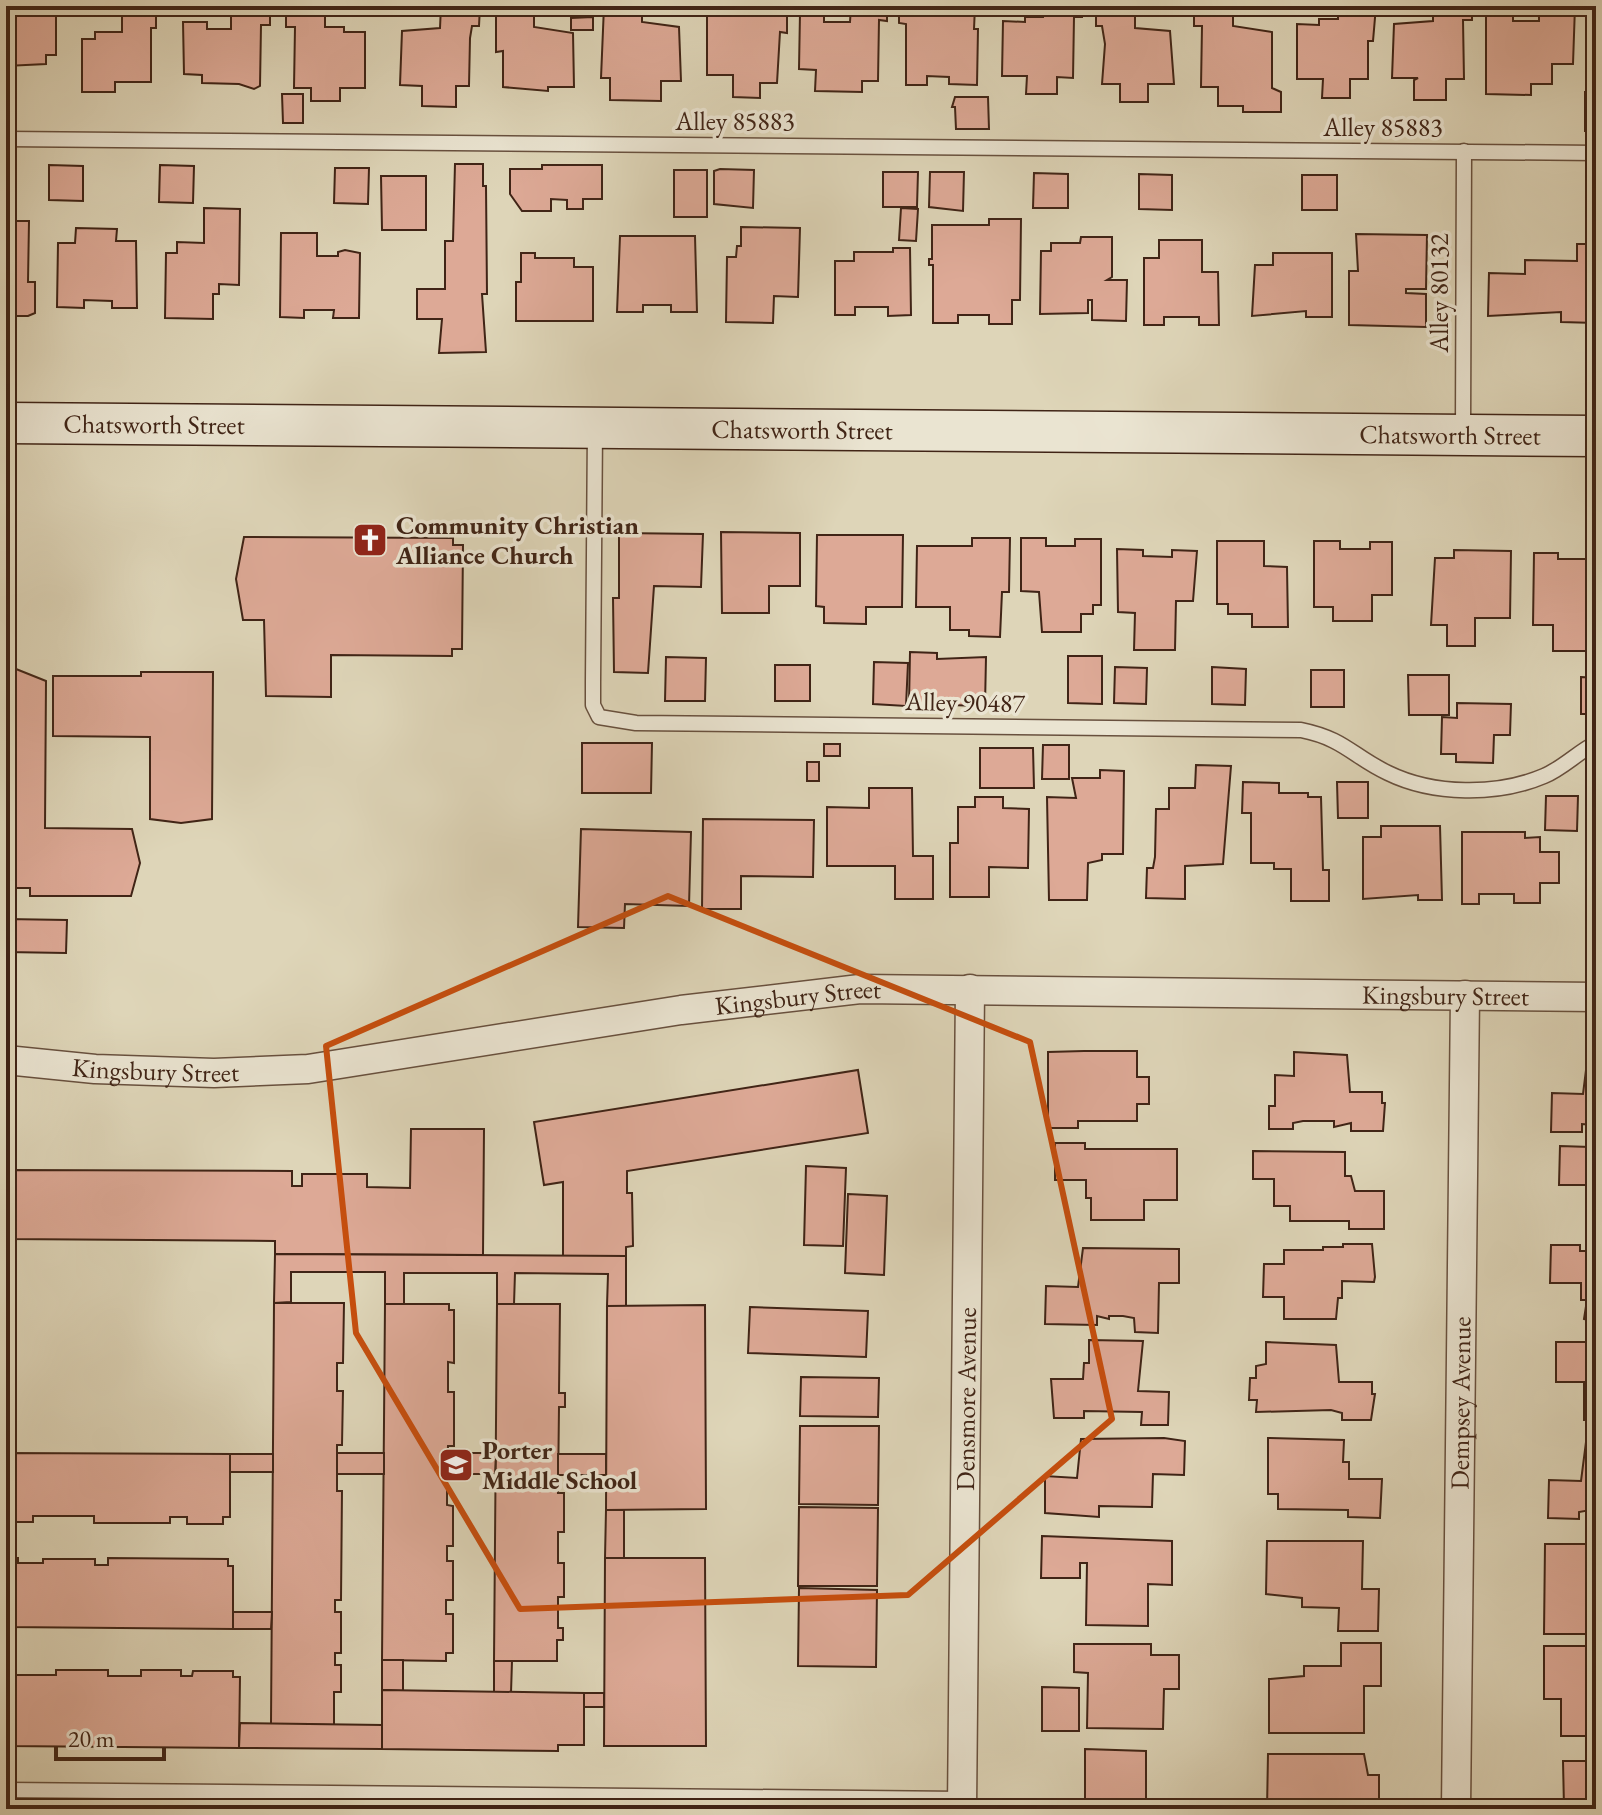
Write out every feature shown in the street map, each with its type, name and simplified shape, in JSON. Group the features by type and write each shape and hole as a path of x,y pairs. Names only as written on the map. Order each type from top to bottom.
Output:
{"main road":[{"name":"Chatsworth Street","path":"6,423 1596,436"}],"street":[{"name":"Kingsbury Street","path":"6,1060 95,1069 214,1073 308,1069 696,1008 860,989 1596,997"},
{"name":"Densmore Avenue","path":"962,1804 970,989"},
{"name":"Dempsey Avenue","path":"1456,1809 1465,995"}],"lane":[{"name":"Alley 85883","path":"6,139 1596,153"},
{"name":"Alley 80132","path":"1463,434 1464,151"},
{"name":"Alley 90487","path":"595,428 593,705 599,717 636,723 1301,730 1342,742 1385,772 1405,781 1440,789 1513,785 1545,776 1596,743"},
{"path":"6,1790 962,1804"}],"highlighted area":[{"path":"668,896 1030,1042 1112,1419 908,1595 520,1609 356,1333 326,1046"}],"building":[{"path":"9,6 56,6 56,55 46,55 46,64 6,66 6,16 9,16"},
{"path":"122,6 156,6 156,28 151,28 151,82 115,82 115,92 82,92 82,39 95,39 95,32 122,32"},
{"path":"231,6 270,6 270,25 261,25 260,86 254,89 239,84 202,83 202,75 184,74 183,22 207,22 207,29 231,29"},
{"path":"286,6 325,6 325,27 344,27 344,32 365,32 365,88 340,88 340,101 311,101 311,88 294,88 295,27 286,27"},
{"path":"441,6 480,6 479,26 472,26 470,38 469,86 456,86 456,107 422,106 422,86 400,85 402,31 440,28"},
{"path":"496,6 534,6 534,27 573,33 574,87 548,87 548,91 503,87 503,51 496,52"},
{"path":"604,6 642,6 642,22 679,27 681,81 661,81 661,101 610,100 610,78 601,78"},
{"path":"707,6 787,6 787,33 780,32 777,83 760,83 760,98 733,97 733,75 707,75"},
{"path":"851,6 887,6 887,21 879,20 878,81 862,81 862,92 815,91 816,70 799,69 800,13 824,13 824,22 850,22"},
{"path":"899,6 975,6 974,29 978,29 977,85 949,84 949,77 927,76 927,85 906,85 906,24 899,23"},
{"path":"1043,6 1082,6 1082,17 1074,17 1073,78 1057,77 1057,94 1026,94 1027,76 1002,76 1003,21 1025,22 1025,17 1043,17"},
{"path":"1096,6 1135,6 1135,28 1170,31 1174,84 1148,84 1148,102 1120,102 1120,84 1102,84 1105,44 1102,26 1096,26"},
{"path":"1194,6 1233,6 1233,26 1272,32 1272,88 1281,92 1281,112 1243,112 1243,106 1218,106 1218,87 1201,87 1202,26 1194,26"},
{"path":"1338,6 1376,6 1373,41 1368,41 1368,79 1350,79 1350,98 1322,98 1323,79 1297,79 1297,24 1319,25 1319,19 1338,19"},
{"path":"1433,6 1472,6 1472,20 1463,20 1464,79 1446,79 1446,100 1414,100 1414,80 1418,78 1392,78 1394,24 1433,21"},
{"path":"1539,6 1575,6 1573,64 1552,64 1552,84 1531,84 1531,95 1486,94 1486,7 1513,7 1513,21 1539,21"},
{"path":"593,17 593,30 571,30 571,18"},
{"path":"1585,92 1596,92 1596,131 1585,131"},
{"path":"282,94 303,94 303,123 283,123"},
{"path":"955,97 988,97 989,129 956,129 955,107 952,107"},
{"path":"455,164 483,164 487,294 482,294 486,352 439,353 442,319 417,319 417,289 445,289 445,241 453,241"},
{"path":"49,165 83,166 83,201 49,200"},
{"path":"160,165 194,166 193,203 159,202"},
{"path":"542,165 602,165 602,199 583,199 583,209 567,209 567,200 551,199 551,211 522,211 510,194 510,169 542,169"},
{"path":"335,168 369,168 368,204 334,203"},
{"path":"674,170 707,170 707,217 674,217"},
{"path":"754,170 753,208 714,204 714,171"},
{"path":"883,172 918,172 917,207 883,207"},
{"path":"930,172 964,172 963,211 929,207"},
{"path":"1034,173 1068,174 1068,208 1033,208"},
{"path":"1139,174 1172,175 1172,210 1139,209"},
{"path":"1302,175 1337,175 1337,210 1302,210"},
{"path":"381,176 426,176 426,230 382,230"},
{"path":"6,183 7,202 15,202 15,221 29,221 28,282 35,282 35,313 28,316 6,316"},
{"path":"204,208 240,209 239,285 219,284 219,294 213,294 213,319 165,318 166,253 177,253 177,242 204,243"},
{"path":"901,208 918,209 916,241 899,240"},
{"path":"989,219 1021,219 1020,300 1012,300 1012,324 989,324 989,315 958,315 958,323 933,323 933,265 929,265 929,259 932,259 932,225 989,225"},
{"path":"741,227 800,228 798,297 774,296 773,323 726,322 727,257 736,257 737,246 741,246"},
{"path":"76,228 117,229 116,241 136,241 137,308 112,308 112,301 84,300 84,308 57,307 58,243 75,243"},
{"path":"281,233 317,233 317,256 338,256 338,252 345,250 360,253 359,318 333,318 334,310 304,310 304,318 280,317"},
{"path":"1356,234 1427,235 1426,289 1406,289 1406,293 1426,294 1426,327 1349,325 1349,271 1358,271"},
{"path":"620,236 695,236 697,312 671,312 671,305 643,305 643,312 617,312"},
{"path":"1081,237 1112,237 1112,277 1107,280 1127,280 1126,321 1092,320 1092,300 1088,300 1088,313 1040,314 1041,251 1051,251 1051,243 1080,243"},
{"path":"1159,240 1202,240 1202,272 1218,272 1219,325 1199,325 1199,317 1164,317 1164,325 1144,325 1144,258 1159,258"},
{"path":"1577,244 1596,244 1596,323 1561,322 1561,312 1488,316 1489,273 1525,274 1525,260 1577,261"},
{"path":"893,248 910,248 911,315 888,316 888,307 855,307 855,315 835,315 835,261 854,261 854,252 893,252"},
{"path":"521,253 535,253 535,258 574,258 574,267 593,267 593,321 516,321 516,282 521,282"},
{"path":"1273,253 1332,253 1332,317 1306,317 1306,311 1252,316 1255,265 1273,265"},
{"path":"721,532 800,533 800,586 769,586 769,613 722,613"},
{"path":"619,533 703,534 701,587 654,586 648,673 614,672 613,598 619,598"},
{"path":"817,535 903,535 902,607 866,607 866,624 824,623 824,607 816,606"},
{"path":"244,537 453,538 453,545 463,545 462,649 452,649 452,656 331,655 331,697 266,696 264,620 243,620 236,579"},
{"path":"972,538 1010,538 1009,592 1002,592 1000,637 969,636 969,630 950,630 950,607 916,607 917,546 972,546"},
{"path":"1021,538 1046,538 1046,546 1075,546 1075,539 1101,539 1101,605 1093,605 1093,614 1081,614 1081,632 1042,632 1039,592 1021,591"},
{"path":"1217,541 1264,541 1264,566 1287,567 1288,627 1252,627 1252,614 1228,614 1228,604 1217,604"},
{"path":"1314,541 1340,541 1340,549 1370,549 1370,542 1392,542 1392,595 1372,595 1372,621 1333,621 1333,607 1314,607"},
{"path":"1117,549 1143,550 1143,556 1172,557 1172,550 1197,551 1193,601 1176,601 1175,650 1134,650 1135,613 1118,612"},
{"path":"1454,550 1511,551 1510,618 1475,618 1475,646 1447,646 1447,625 1431,625 1435,558 1454,558"},
{"path":"1534,553 1558,553 1558,559 1587,559 1587,553 1596,553 1596,651 1553,651 1553,625 1533,625"},
{"path":"910,652 937,653 937,659 986,657 985,706 909,704"},
{"path":"1068,656 1102,656 1102,704 1068,703"},
{"path":"666,657 706,658 705,701 665,701"},
{"path":"874,662 908,663 906,706 873,704"},
{"path":"775,665 810,665 810,701 775,701"},
{"path":"11,667 46,681 45,828 132,829 140,863 131,896 30,896 30,888 6,888 6,669"},
{"path":"1115,667 1147,668 1146,704 1114,703"},
{"path":"1212,667 1246,669 1245,705 1212,704"},
{"path":"1311,670 1344,670 1344,707 1311,707"},
{"path":"141,672 213,672 212,819 181,823 150,819 150,737 53,736 53,676 141,676"},
{"path":"1408,675 1449,675 1449,715 1409,715"},
{"path":"1581,677 1596,678 1596,714 1581,714"},
{"path":"1457,703 1511,704 1510,735 1494,735 1493,763 1456,762 1456,754 1441,754 1442,717 1457,718"},
{"path":"582,743 652,743 651,793 582,793"},
{"path":"824,744 840,744 840,756 824,756"},
{"path":"1043,745 1069,745 1069,779 1042,779"},
{"path":"980,748 1033,748 1034,788 980,788"},
{"path":"807,762 819,762 819,781 807,781"},
{"path":"1196,765 1231,766 1223,864 1185,866 1185,899 1146,898 1147,868 1153,868 1155,857 1156,809 1169,809 1169,788 1195,788"},
{"path":"1100,770 1124,771 1123,854 1102,854 1102,860 1088,863 1087,900 1049,900 1047,797 1076,798 1072,778 1100,778"},
{"path":"1243,782 1279,783 1279,793 1308,793 1308,797 1321,797 1323,870 1329,870 1329,901 1291,901 1291,869 1274,869 1274,863 1251,863 1251,813 1242,813"},
{"path":"1337,782 1368,782 1368,818 1338,818"},
{"path":"869,788 912,788 913,856 933,856 933,899 895,899 895,866 827,866 827,807 869,808"},
{"path":"1546,796 1578,796 1577,831 1545,830"},
{"path":"975,797 1003,797 1003,808 1029,809 1028,868 989,867 989,897 950,897 950,843 958,843 958,807 975,807"},
{"path":"1592,812 1596,812 1596,868 1591,866"},
{"path":"703,819 814,820 813,877 741,876 741,909 702,909"},
{"path":"1381,826 1440,826 1442,900 1418,900 1418,895 1363,899 1363,837 1381,837"},
{"path":"581,829 691,832 689,906 625,904 624,928 578,927"},
{"path":"1462,832 1525,832 1525,838 1540,837 1540,852 1559,852 1559,883 1540,883 1540,903 1514,903 1514,894 1479,894 1479,904 1462,904"},
{"path":"6,919 67,920 66,953 6,952"},
{"path":"1137,1051 1137,1077 1149,1077 1149,1104 1137,1104 1137,1121 1078,1121 1078,1128 1048,1128 1048,1052"},
{"path":"1294,1052 1347,1055 1350,1092 1382,1092 1382,1103 1385,1103 1383,1131 1351,1131 1351,1123 1334,1127 1334,1121 1303,1121 1293,1123 1293,1129 1269,1129 1269,1106 1275,1106 1275,1075 1294,1076"},
{"path":"1588,1054 1596,1054 1596,1125 1582,1124 1582,1132 1551,1132 1552,1093 1583,1094"},
{"path":"858,1070 868,1133 627,1171 627,1193 632,1193 633,1246 626,1247 626,1256 563,1256 563,1182 544,1185 534,1122"},
{"path":"411,1129 484,1129 483,1255 275,1254 275,1241 6,1239 6,1170 292,1171 292,1186 302,1186 302,1174 367,1174 367,1187 410,1188"},
{"path":"1055,1143 1085,1143 1085,1149 1177,1149 1177,1200 1144,1200 1144,1220 1091,1220 1091,1198 1086,1198 1086,1180 1055,1180"},
{"path":"1560,1146 1590,1147 1590,1153 1596,1153 1596,1221 1592,1185 1559,1185"},
{"path":"1253,1151 1345,1152 1345,1176 1351,1176 1355,1191 1384,1191 1384,1229 1349,1229 1349,1221 1290,1221 1290,1206 1274,1206 1274,1179 1253,1179"},
{"path":"806,1166 846,1168 843,1246 804,1245"},
{"path":"848,1194 887,1196 884,1275 845,1273"},
{"path":"1343,1244 1372,1244 1375,1277 1374,1282 1342,1281 1342,1298 1338,1298 1336,1319 1284,1319 1284,1297 1263,1297 1264,1264 1284,1264 1284,1250 1323,1250 1323,1247 1343,1247"},
{"path":"1551,1245 1580,1245 1580,1251 1596,1251 1596,1322 1584,1319 1587,1300 1581,1300 1581,1283 1550,1283"},
{"path":"1083,1248 1179,1249 1179,1283 1159,1283 1158,1333 1135,1332 1134,1318 1123,1316 1109,1316 1109,1319 1097,1316 1097,1325 1045,1324 1046,1286 1078,1287"},
{"path":"275,1254 626,1256 626,1306 607,1306 608,1274 515,1273 514,1304 497,1304 497,1273 404,1273 404,1304 385,1304 385,1272 291,1272 291,1302 274,1303"},
{"path":"274,1303 344,1303 343,1363 337,1363 337,1391 343,1391 342,1445 337,1445 337,1491 342,1491 341,1600 335,1600 335,1612 341,1612 341,1653 335,1653 335,1665 341,1665 341,1692 334,1692 334,1725 271,1724"},
{"path":"385,1304 449,1304 449,1310 454,1310 454,1363 448,1362 448,1392 454,1392 454,1446 448,1446 447,1474 447,1505 453,1506 453,1546 447,1546 447,1561 453,1561 453,1600 446,1600 446,1614 453,1614 453,1653 446,1653 446,1661 382,1660"},
{"path":"497,1304 560,1304 559,1393 565,1393 565,1407 559,1407 558,1493 564,1493 564,1532 558,1532 558,1563 564,1563 564,1597 558,1597 558,1628 563,1628 563,1640 557,1640 557,1661 494,1661"},
{"path":"705,1305 706,1509 606,1510 607,1306"},
{"path":"750,1307 868,1311 866,1357 748,1353"},
{"path":"1089,1340 1143,1341 1138,1391 1169,1392 1168,1425 1141,1425 1142,1412 1084,1411 1084,1418 1054,1418 1051,1379 1083,1379 1084,1363 1089,1363"},
{"path":"1266,1342 1336,1345 1339,1382 1372,1382 1372,1394 1375,1394 1371,1420 1342,1420 1342,1413 1331,1410 1256,1412 1257,1400 1249,1400 1250,1378 1256,1378 1256,1366 1266,1364"},
{"path":"1556,1342 1596,1342 1596,1429 1593,1429 1593,1420 1584,1420 1584,1382 1556,1382"},
{"path":"801,1377 879,1378 878,1417 800,1416"},
{"path":"800,1426 879,1426 878,1505 799,1504"},
{"path":"1164,1438 1185,1441 1184,1475 1153,1474 1152,1507 1099,1506 1099,1517 1045,1513 1045,1476 1077,1478 1081,1439"},
{"path":"1268,1438 1344,1440 1343,1462 1349,1462 1349,1479 1382,1479 1380,1518 1348,1517 1348,1510 1278,1509 1278,1494 1268,1494"},
{"path":"1586,1442 1596,1442 1596,1509 1579,1512 1579,1519 1548,1518 1549,1480 1581,1481"},
{"path":"6,1453 230,1454 230,1517 223,1517 223,1524 187,1524 187,1517 170,1517 170,1523 94,1523 94,1516 33,1516 33,1522 6,1522"},
{"path":"337,1453 384,1453 384,1474 337,1474"},
{"path":"448,1453 496,1453 495,1474 447,1474"},
{"path":"230,1454 273,1454 273,1472 230,1472"},
{"path":"558,1454 606,1454 606,1475 558,1475"},
{"path":"799,1507 878,1508 877,1586 798,1586"},
{"path":"606,1510 624,1510 624,1559 605,1558"},
{"path":"1042,1536 1172,1541 1172,1585 1148,1584 1148,1626 1086,1625 1087,1563 1080,1563 1080,1578 1041,1578"},
{"path":"1267,1541 1363,1541 1362,1589 1379,1589 1378,1631 1338,1631 1339,1608 1302,1607 1302,1598 1266,1594"},
{"path":"1545,1544 1596,1544 1596,1634 1544,1634"},
{"path":"6,1558 18,1558 18,1563 43,1563 43,1559 95,1559 95,1565 108,1565 108,1558 228,1559 228,1566 233,1566 233,1629 6,1627"},
{"path":"605,1558 705,1558 706,1746 604,1746"},
{"path":"799,1588 877,1590 876,1667 798,1666"},
{"path":"233,1612 272,1612 271,1629 233,1629"},
{"path":"1341,1643 1381,1643 1381,1686 1364,1686 1364,1733 1269,1733 1269,1679 1304,1676 1304,1666 1341,1666"},
{"path":"1074,1644 1151,1644 1151,1655 1179,1655 1179,1689 1164,1689 1163,1729 1087,1728 1088,1673 1074,1672"},
{"path":"1544,1646 1596,1646 1596,1736 1561,1736 1561,1699 1544,1699"},
{"path":"382,1660 403,1660 403,1691 382,1690"},
{"path":"494,1661 512,1661 511,1693 494,1692"},
{"path":"56,1670 108,1670 108,1676 141,1676 141,1670 181,1670 181,1676 192,1676 193,1671 233,1671 233,1677 240,1677 239,1748 6,1746 6,1675 56,1675"},
{"path":"1042,1687 1079,1688 1079,1731 1042,1731"},
{"path":"382,1690 584,1693 584,1745 558,1745 558,1751 382,1749"},
{"path":"584,1693 604,1693 604,1707 584,1707"},
{"path":"240,1723 382,1725 382,1749 239,1748"},
{"path":"1085,1749 1146,1751 1146,1809 1085,1809"},
{"path":"1268,1754 1364,1754 1368,1775 1379,1775 1379,1809 1267,1809"},
{"path":"1563,1761 1596,1761 1596,1809 1546,1809 1564,1807"},
{"path":"1040,1799 1079,1801 1078,1809 1040,1809"}],"place":[{"name":"Community Christian Alliance Church","path":"370,540"},
{"name":"Porter Middle School","path":"456,1465"}]}
